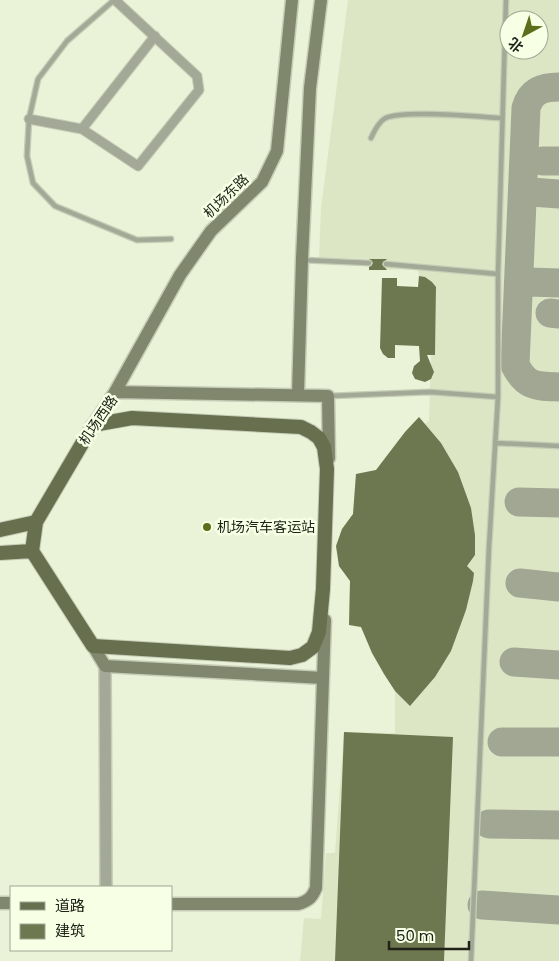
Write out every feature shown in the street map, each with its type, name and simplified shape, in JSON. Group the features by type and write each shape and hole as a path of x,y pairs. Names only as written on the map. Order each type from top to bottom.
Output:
{"main road":[{"name":"机场东路","path":"115,392 180,275 211,231 262,182 277,151 292,0"},
{"path":"298,394 310,88 321,0"},
{"name":"机场西路","path":"36,522 93,425 115,392 328,396"},
{"path":"172,904 298,904 312,896 316,888 329,507 328,396"},
{"path":"92,646 290,658 302,655 312,647 319,632 323,589 327,469 324,447 320,438 301,427 132,418 93,425"},
{"path":"0,530 36,522 32,551 105,666 323,678"},
{"path":"0,553 32,551"}],"street":[{"path":"29,119 82,129 138,166 199,90 197,76 114,0"},
{"path":"82,129 155,36"},
{"path":"105,666 106,886"}],"lane":[{"path":"114,0 67,41 38,79 29,119 27,156 33,183 55,206 137,240 171,239"},
{"path":"471,961 498,397 498,274 506,0"},
{"path":"371,138 379,123 392,116 442,114 502,118"},
{"path":"302,260 369,263"},
{"path":"386,264 498,274"},
{"path":"328,396 430,392 498,397"},
{"path":"495,443 559,446"}],"shaded area":[{"path":"348,0 559,0 559,961 300,961 304,918 321,919 326,853 335,853 344,732 395,733 395,691 361,627 349,625 350,581 339,566 336,546 342,529 353,514 356,474 376,470 419,417 425,424 429,421 431,355 435,355 436,288 425,277 419,276 418,269 369,270 369,259 319,258 321,208"}],"building":[{"path":"369,259 387,259 382,264 387,270 369,270 373,263"},
{"path":"419,276 425,277 436,287 435,355 427,355 434,372 431,379 425,382 415,379 412,373 414,366 420,361 419,346 395,345 395,358 388,358 380,348 382,278 397,278 397,286 418,287"},
{"path":"419,417 441,443 458,472 471,508 475,535 475,555 467,566 474,573 473,581 466,610 451,651 435,677 410,706 395,691 384,674 372,653 361,627 349,625 350,581 339,566 336,546 342,529 353,514 356,474 376,470"},
{"path":"344,732 453,737 444,961 335,961"}],"taxiway":[{"path":"559,87 538,91 528,102 526,108 515,365 523,378 532,384 559,387"},
{"path":"543,161 559,161"},
{"path":"531,192 559,194"},
{"path":"530,282 559,283"},
{"path":"550,313 559,314"},
{"path":"519,502 559,503"},
{"path":"520,583 559,587"},
{"path":"514,662 559,665"},
{"path":"502,742 559,742"},
{"path":"489,824 559,825"},
{"path":"482,905 559,910"}],"place":[{"name":"机场汽车客运站","path":"207,527"}]}
